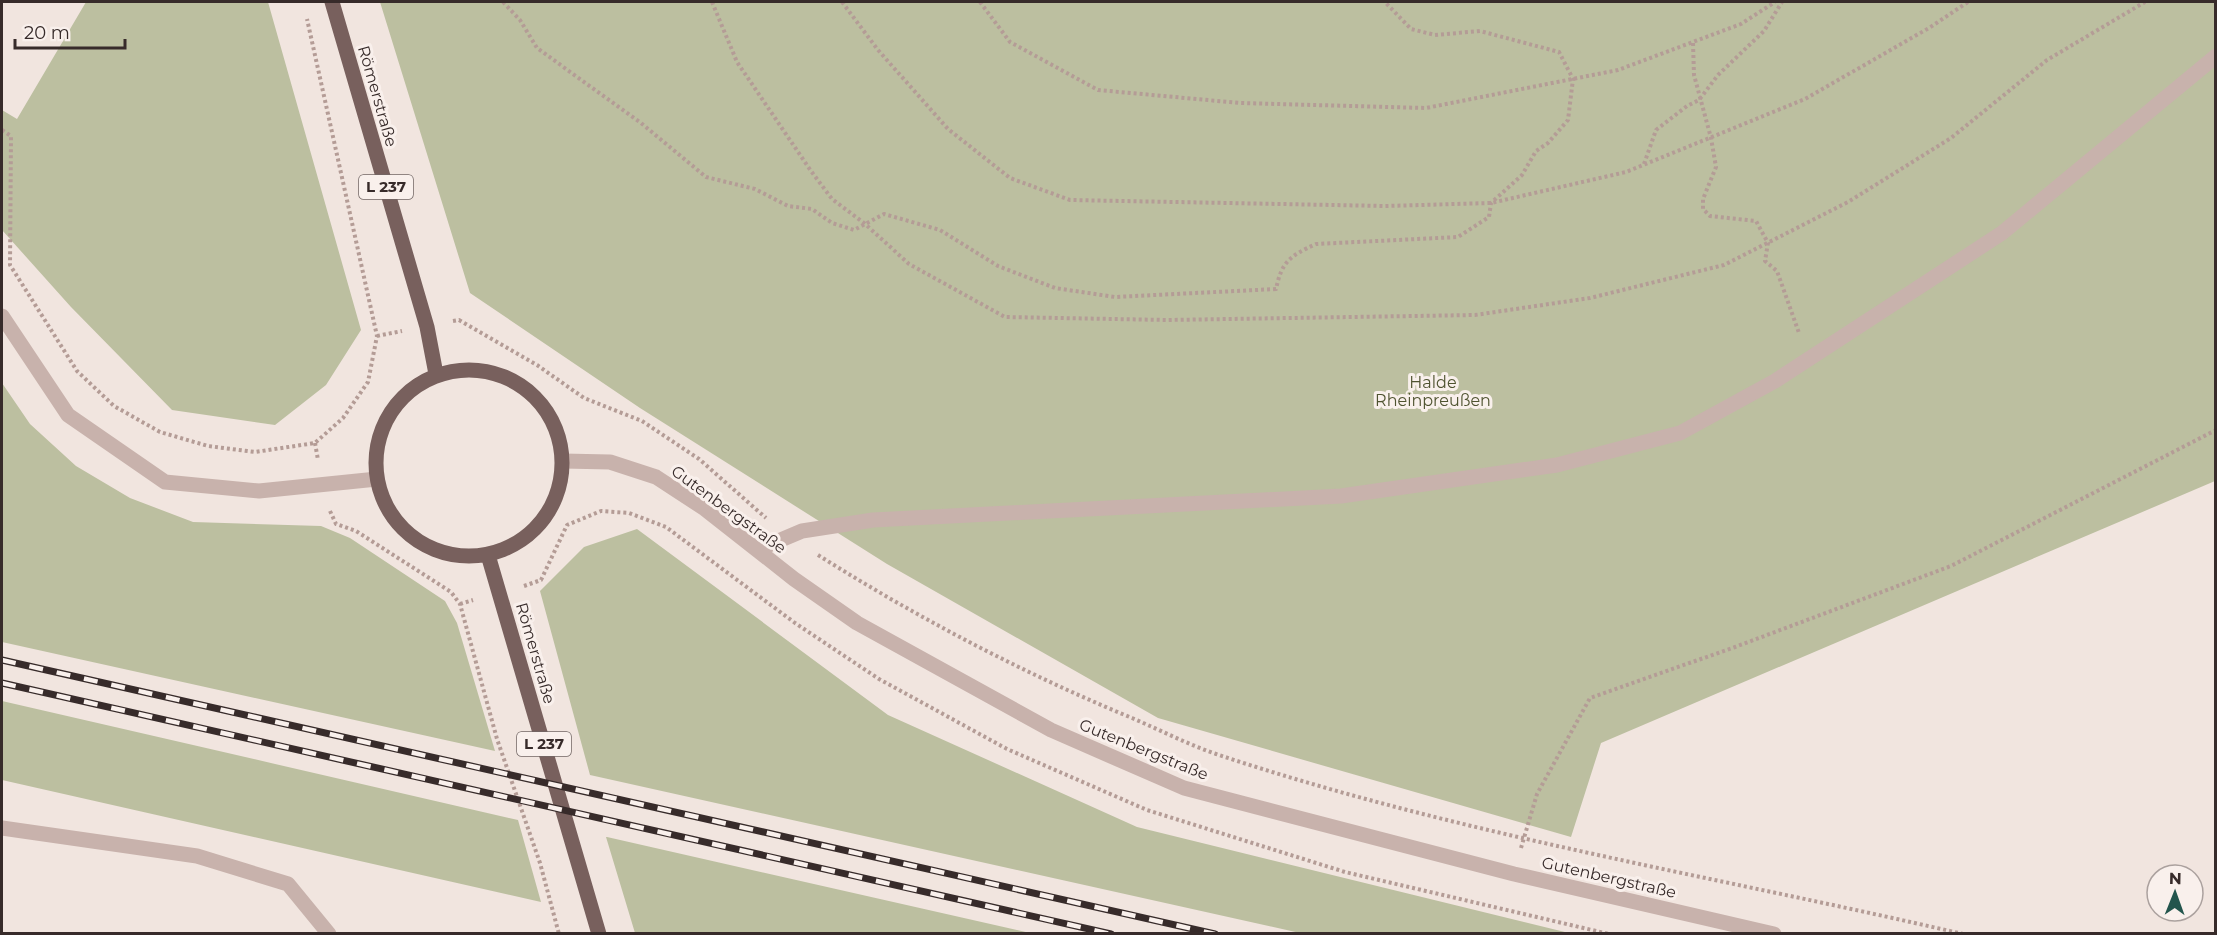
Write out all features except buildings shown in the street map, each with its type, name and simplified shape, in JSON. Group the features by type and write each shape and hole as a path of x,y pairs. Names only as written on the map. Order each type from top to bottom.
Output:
{"main road":[{"name":"Römerstraße","path":"332,2 427,327 436,374"},
{"path":"469,370 497,374 523,387 544,407 558,432 563,460 560,487 550,510 534,531 512,546 488,555 458,555 430,548 405,531 387,507 377,479 377,453 383,427 397,405 417,386 436,374 469,370"},
{"name":"Römerstraße","path":"488,555 599,933"}],"street":[{"path":"757,550 802,531 873,520 1341,496 1557,465 1680,433 1775,381 2002,233 2216,57"},
{"path":"2,316 68,415 165,482 259,491 377,479"},
{"name":"Gutenbergstraße","path":"563,460 610,462 656,477 705,509 857,623 1051,730 1184,788 1514,873 1774,933"},
{"path":"2,828 197,856 288,884 329,933"}],"path":[{"path":"503,2 520,20 537,48 614,102 706,177 755,189 788,206 812,208 832,223 854,230 884,214 939,230 998,266 1055,288 1115,297 1276,289 1281,267 1299,252 1316,244 1458,237 1489,217 1491,203 1522,175 1536,151 1548,143 1568,120 1573,79 1559,52 1480,32 1435,35 1412,29 1385,2"},
{"path":"712,2 737,62 832,199 864,223 909,264 1005,317 1167,320 1475,315 1590,298 1724,265 1848,202 1951,138 2047,60 2145,2"},
{"path":"842,2 878,50 948,129 1010,178 1070,200 1311,206 1491,203 1626,172 1805,99 1929,28 1968,2"},
{"path":"980,2 1010,42 1098,90 1240,103 1426,108 1618,70 1741,24 1775,2"},
{"path":"1643,165 1656,130 1687,106 1699,100 1718,75 1764,31 1782,2"},
{"path":"2,130 11,136 10,265 77,371 114,406 160,432 208,446 255,452 315,443 344,418 368,382 377,336 305,13"},
{"path":"1693,43 1694,75 1699,100 1712,138 1716,167 1703,199 1703,210 1710,216 1756,221 1768,243 1765,261 1777,271 1800,337 1814,356"},
{"path":"377,336 459,320 537,365 584,398 642,421 699,459 790,536 886,598 1056,687 1213,753 1334,791 1524,838 1963,933"},
{"path":"1514,873 1537,794 1590,698 1735,647 1951,566 2216,429"},
{"path":"315,443 322,485 336,524 356,531 451,592 460,604 497,740 540,863 559,933"},
{"path":"460,604 541,580 567,525 601,511 629,513 666,528 734,576"}],"green space":[{"path":"86,2 268,2 361,330 326,385 275,425 172,410 71,307 2,230 2,110 17,119"},
{"name":"Halde Rheinpreußen","path":"380,2 2215,2 2215,481 1601,743 1571,837 1158,718 887,564 640,408 470,293"},
{"path":"2,383 30,424 76,466 130,498 193,522 321,526 350,538 445,601 457,623 495,751 2,642"},
{"path":"637,529 888,715 1137,827 1569,933 1300,933 590,775 540,591 584,547"},
{"path":"2,701 518,820 541,902 2,780"},
{"path":"607,837 1030,933 635,933"}],"railway":[{"path":"2,660 1215,934"},
{"path":"2,683 1111,934"}]}
